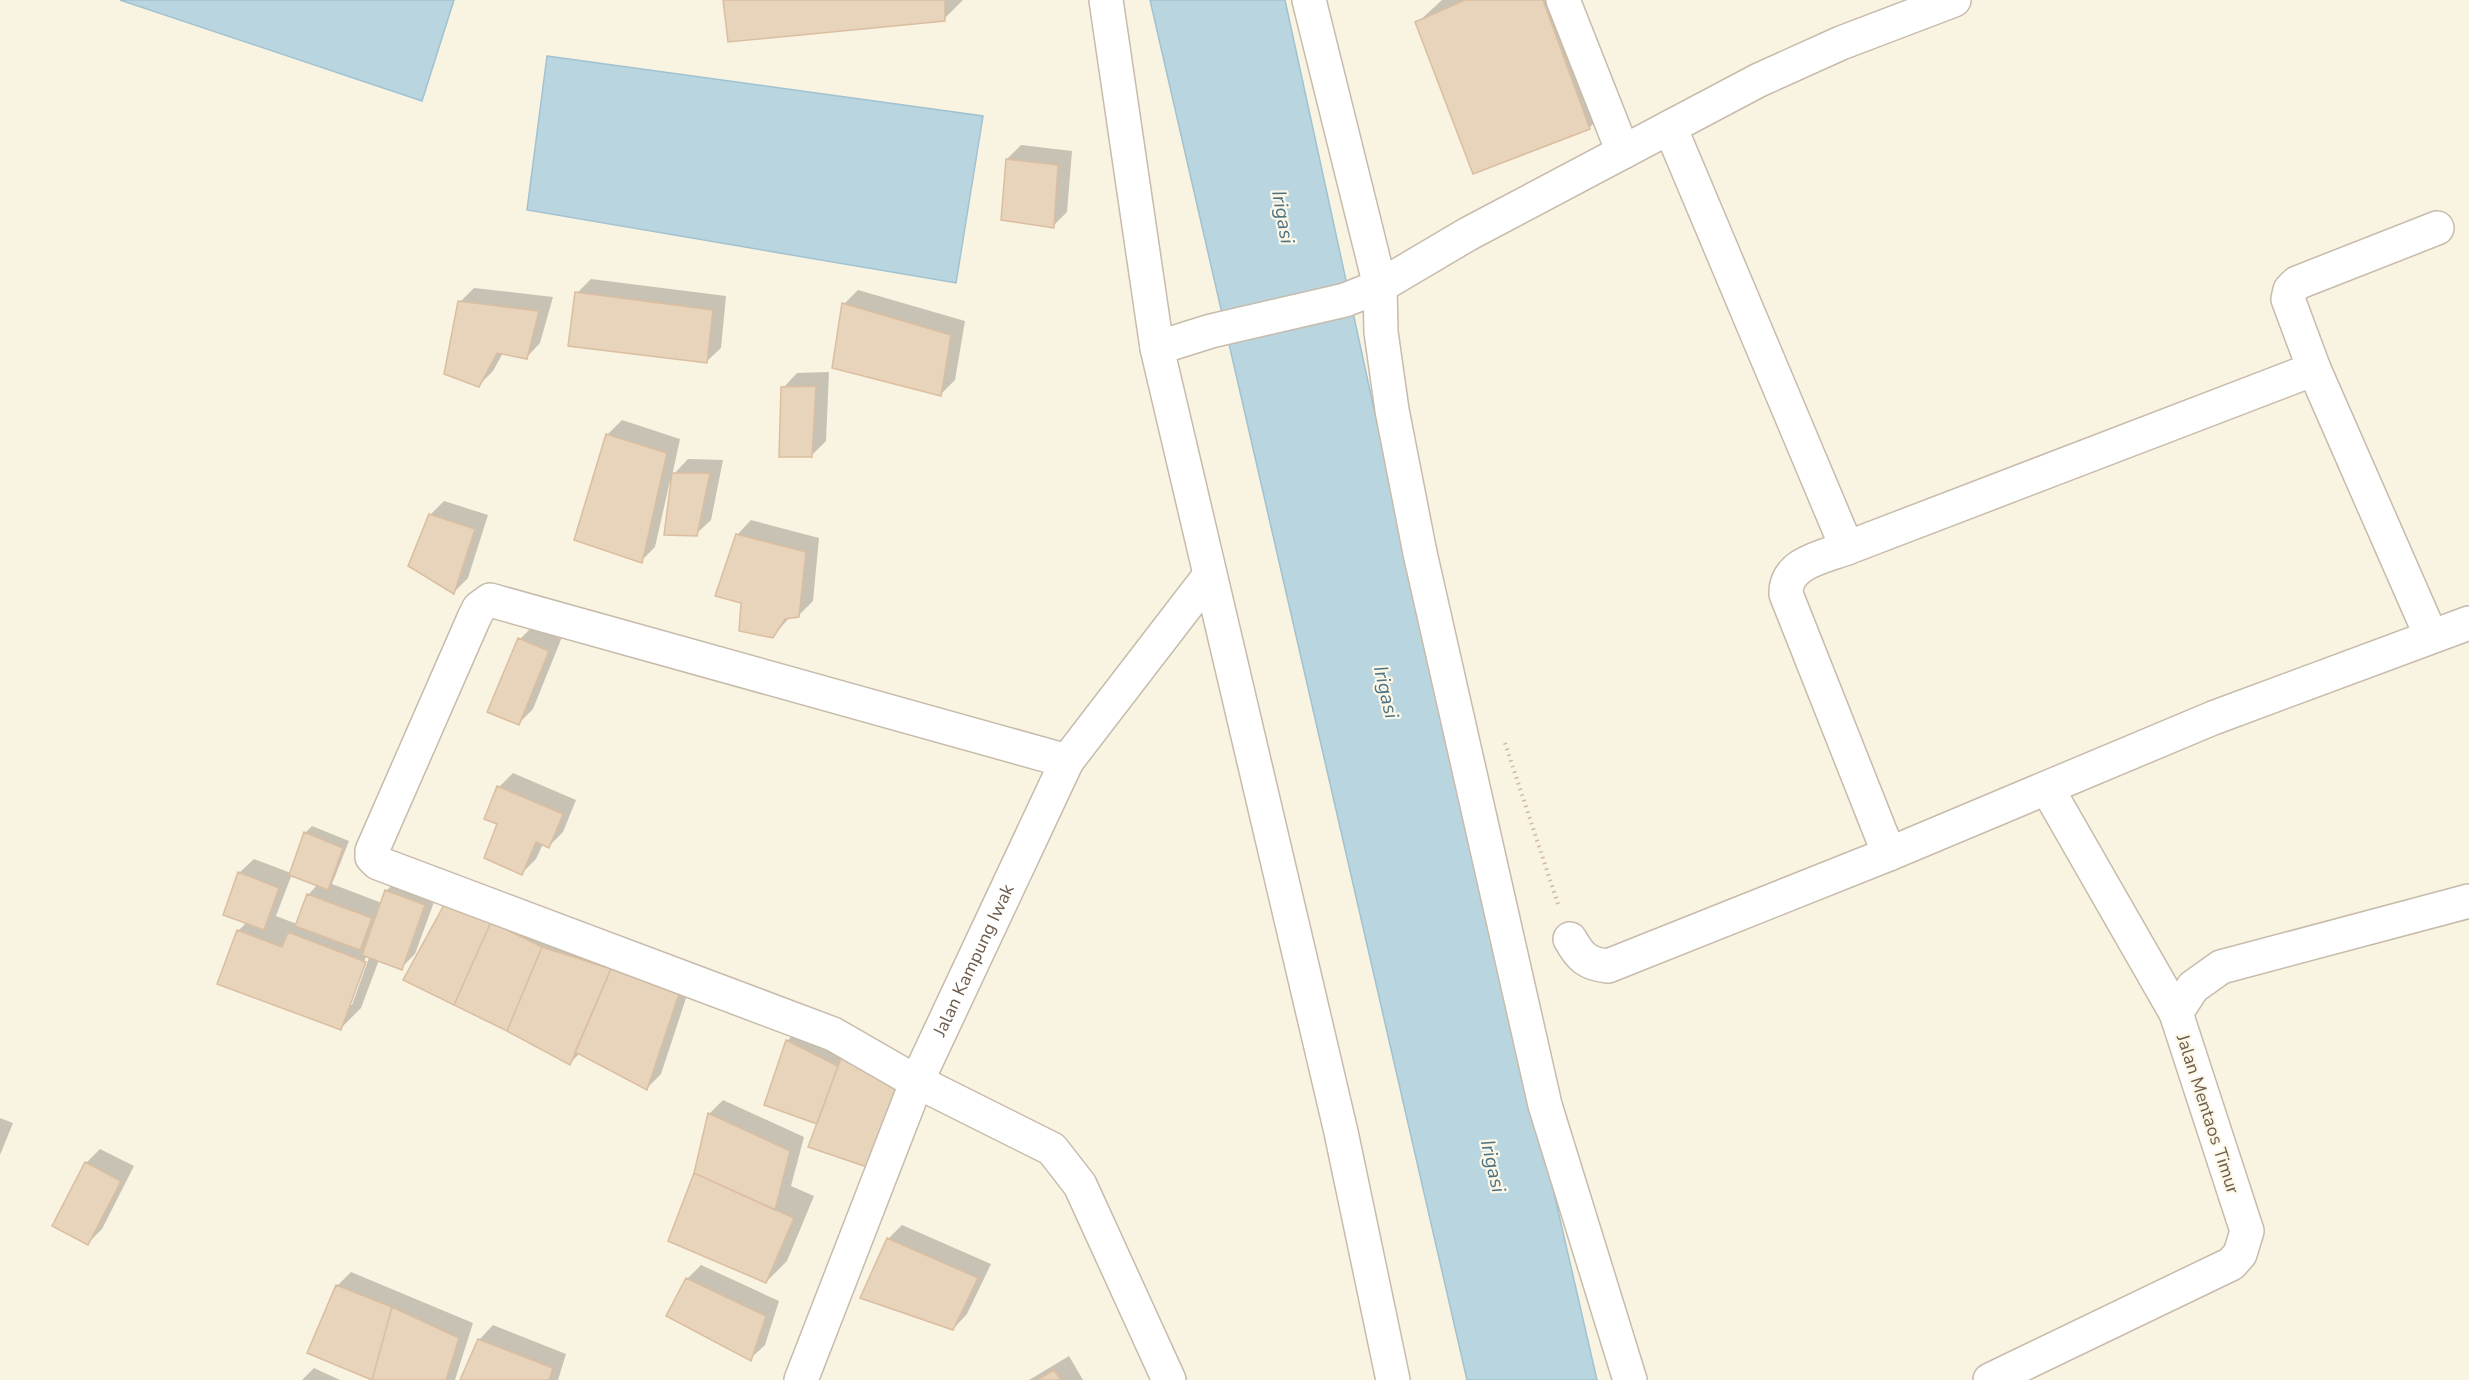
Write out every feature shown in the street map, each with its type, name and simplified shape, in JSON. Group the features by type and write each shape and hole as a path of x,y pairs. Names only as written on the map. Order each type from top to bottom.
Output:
{"street":[{"path":"1106,0 1157,348 1341,1132 1393,1380"},
{"path":"1309,0 1380,286 1381,332 1392,410 1420,553 1545,1106 1630,1380"},
{"path":"1563,0 1623,152"},
{"path":"1157,348 1211,331 1345,300 1380,286 1468,234 1759,80 1841,43 1954,0"},
{"path":"1670,127 1847,548"},
{"path":"2431,636 2314,369 2288,299 2290,290 2297,283 2437,228"},
{"path":"1889,854 1786,594 1789,576 1799,567 1847,548 2314,369"},
{"name":"Jalan Kampung Iwak","path":"801,1380 917,1081 1067,761 1210,574"},
{"path":"1067,761 490,600 479,608 474,618 372,850 373,860 832,1034 917,1081 1052,1149 1080,1185 1169,1380"},
{"path":"1570,939 1579,956 1592,965 1608,966 1889,854 2213,718 2469,623"},
{"path":"2047,788 2175,1013"},
{"name":"Jalan Mentaos Timur","path":"1990,1380 2231,1264 2240,1254 2247,1231 2175,1013 2193,987 2221,967 2469,901"}],"water":[{"path":"120,0 454,0 422,101"},
{"name":"Irigasi","path":"1150,0 1285,0 1379,432 1597,1380 1467,1380"},
{"path":"547,56 983,116 956,283 527,210"}],"building":[{"path":"723,0 945,0 945,21 728,42"},
{"path":"1465,0 1543,0 1590,129 1473,174 1415,22"},
{"path":"1006,159 1058,165 1054,228 1001,220"},
{"path":"575,292 713,310 707,363 568,346"},
{"path":"458,301 539,311 527,359 497,353 479,387 444,374"},
{"path":"842,303 951,335 941,396 832,368"},
{"path":"816,386 812,457 779,457 781,387"},
{"path":"606,434 667,453 642,563 574,540"},
{"path":"672,473 710,473 697,536 664,535"},
{"path":"429,514 475,529 454,594 408,566"},
{"path":"736,534 806,552 799,617 785,619 773,638 739,631 741,603 715,596"},
{"path":"518,638 549,651 519,725 487,712"},
{"path":"497,786 563,814 549,848 536,842 522,875 484,858 497,824 484,819"},
{"path":"304,832 343,848 328,890 289,875"},
{"path":"238,872 279,888 264,930 223,915"},
{"path":"385,890 425,905 402,970 362,955"},
{"path":"307,894 372,918 360,950 295,926"},
{"path":"444,905 491,922 454,1005 403,980"},
{"path":"491,922 542,947 507,1031 454,1005"},
{"path":"237,930 282,947 288,932 366,962 341,1030 217,984"},
{"path":"542,947 611,969 570,1065 507,1031"},
{"path":"611,969 679,994 647,1090 575,1052"},
{"path":"786,1040 838,1066 817,1124 764,1105"},
{"path":"843,1053 906,1076 870,1168 808,1147"},
{"path":"708,1113 790,1151 775,1210 694,1173"},
{"path":"85,1162 121,1181 88,1245 52,1226"},
{"path":"694,1173 794,1218 766,1283 668,1241"},
{"path":"887,1238 978,1278 953,1330 860,1298"},
{"path":"686,1278 766,1316 751,1361 666,1316"},
{"path":"336,1285 392,1307 372,1380 307,1353"},
{"path":"392,1307 459,1338 446,1380 372,1380"},
{"path":"478,1339 553,1368 549,1380 460,1380"},
{"path":"1054,1370 1061,1380 1037,1380"}]}
